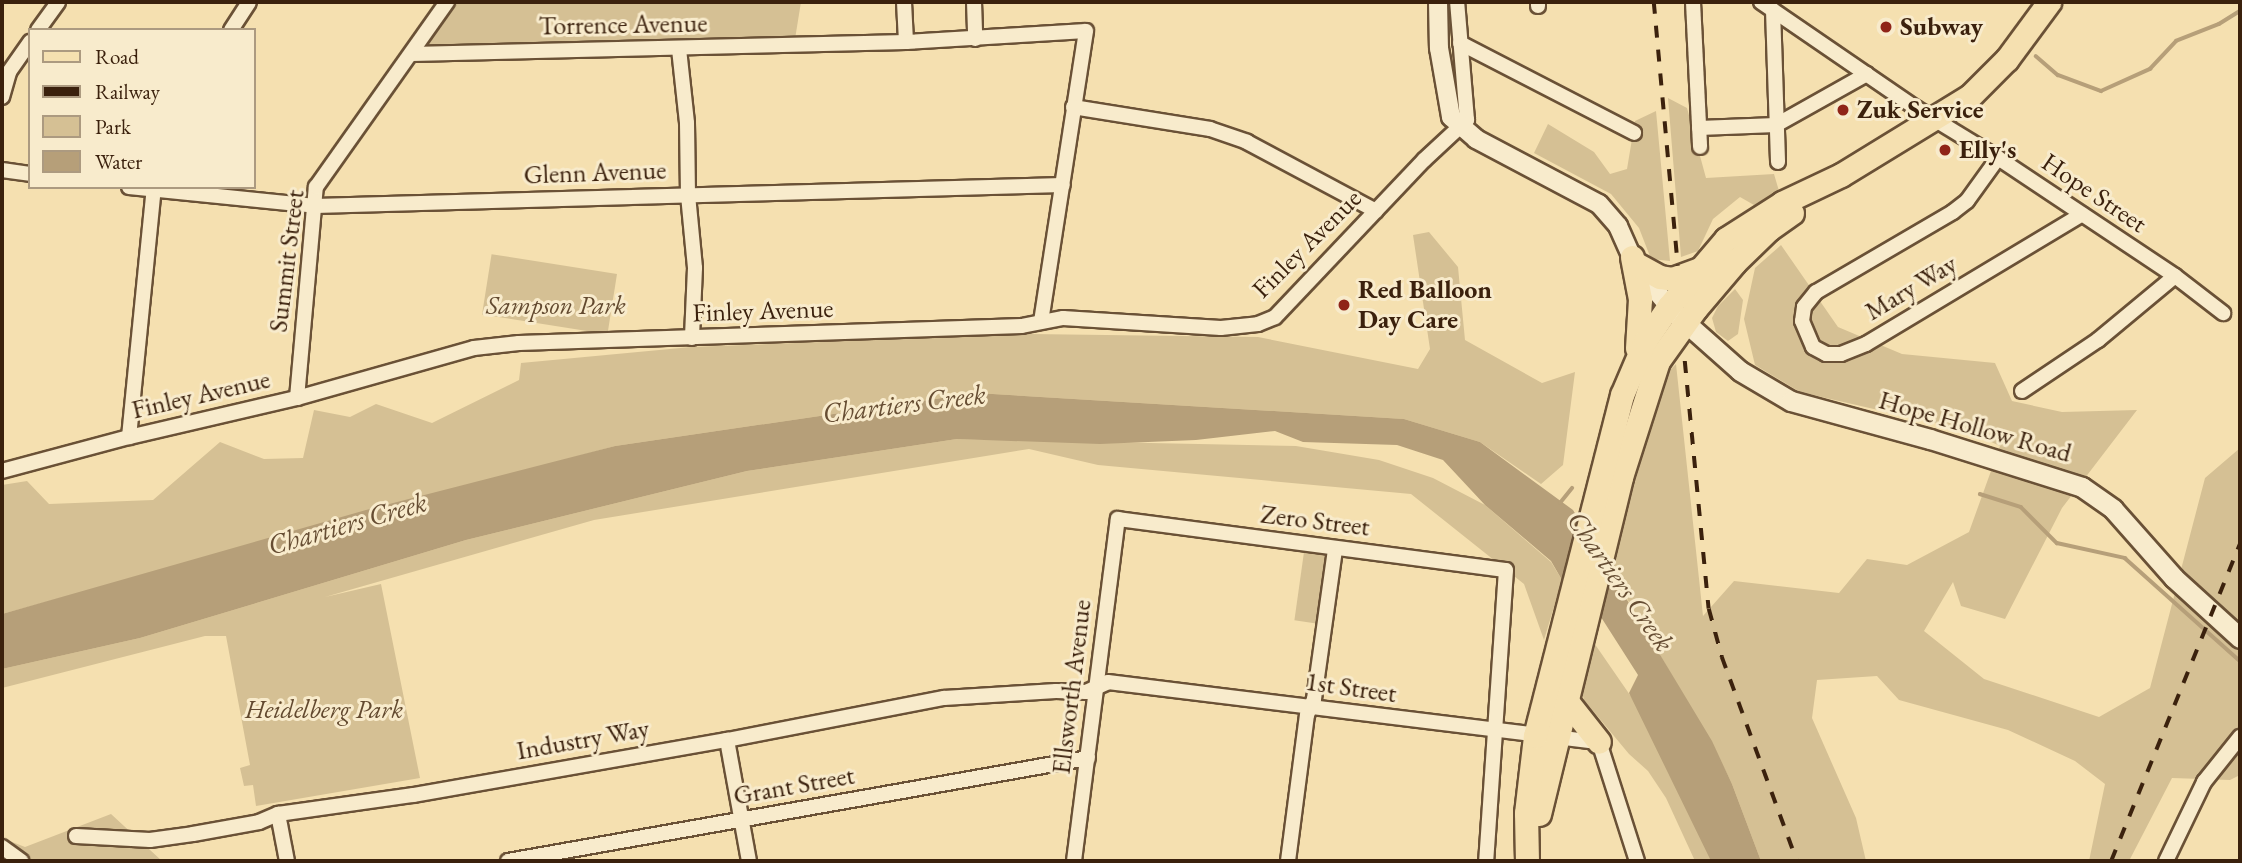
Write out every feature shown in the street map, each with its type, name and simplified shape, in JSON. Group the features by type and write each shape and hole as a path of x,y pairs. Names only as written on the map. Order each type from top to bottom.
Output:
{"main road":[{"path":"1545,737 1566,696 1621,477 1651,379 1667,346 1751,245 1841,175 1969,96 1996,71 2049,2"},
{"path":"1635,358 1669,306 1726,239 1810,187 1841,175"},
{"path":"1635,261 1672,279 1687,276 1705,266"},
{"path":"1527,860 1525,813 1545,737 1552,664 1603,462 1635,358 1640,310 1635,261"},
{"name":"Hope Hollow Road","path":"1669,306 1740,371 1791,401 1930,439 2082,487 2113,509 2174,578 2240,638"},
{"path":"1566,696 1599,742"}],"street":[{"path":"39,28 58,2"},
{"path":"231,28 249,2"},
{"name":"Summit Street","path":"297,398 316,187 447,2"},
{"path":"904,2 906,42"},
{"path":"974,2 975,39"},
{"path":"1438,2 1439,48 1447,105 1459,127 1476,139 1599,204 1618,226 1635,261 1669,306"},
{"path":"1457,2 1468,113 1467,120 1459,127"},
{"path":"1693,2 1700,148"},
{"path":"1767,6 1778,162"},
{"name":"Hope Street","path":"1767,6 2175,276 2223,313"},
{"name":"Torrence Avenue","path":"412,54 906,42 1086,31 1073,107"},
{"path":"1460,43 1634,133"},
{"path":"2,97 9,72 28,45"},
{"path":"679,49 687,123 688,195 695,268 692,338"},
{"path":"1699,128 1776,125 1867,74"},
{"path":"1041,322 1073,107 1210,130 1247,142 1376,211"},
{"name":"Finley Avenue","path":"2,471 129,437 297,398 474,348 519,343 1021,326 1063,318 1221,328 1258,324 1275,317 1459,127"},
{"name":"Mary Way","path":"1998,158 1966,201 1953,212 1816,292 1804,307 1802,321 1806,336 1813,347 1826,354 1841,355 1866,344 2082,214"},
{"path":"2,170 28,174"},
{"name":"Glenn Avenue","path":"153,189 315,206 1063,185"},
{"path":"129,437 153,189"},
{"path":"2022,391 2098,340 2175,276"},
{"name":"Zero Street","path":"1118,519 1506,569 1496,732"},
{"name":"Ellsworth Avenue","path":"1074,861 1118,519"},
{"path":"1288,861 1335,549"},
{"name":"1st Street","path":"1097,685 1111,682 1496,732 1599,742"},
{"name":"Industry Way","path":"76,836 150,840 259,822 278,814 414,794 727,740 944,698 1056,691 1086,692 1097,685"},
{"path":"1486,861 1496,732"},
{"path":"2166,861 2204,782 2240,737"},
{"path":"727,740 749,861"},
{"path":"1599,742 1637,861"},
{"name":"Grant Street","path":"508,861 1088,758"},
{"path":"278,814 288,861"},
{"path":"2,846 21,861"}],"green space":[{"path":"452,2 801,2 795,39 421,49"},
{"path":"1668,98 1687,108 1706,178 1774,174 1779,191 1754,205 1740,197 1713,219 1698,251 1681,257"},
{"path":"1656,111 1670,261 1651,259 1639,228 1611,194 1534,153 1548,124 1594,152 1610,174 1627,169 1635,121"},
{"path":"1429,232 1458,267 1465,340 1542,383 1575,372 1563,465 1541,484 1480,442 1404,419 976,393 615,446 2,614 2,485 27,481 49,504 153,500 220,442 264,459 303,458 314,410 350,417 376,404 432,423 519,380 521,363 691,347 1030,334 1258,337 1418,369 1430,349 1413,235"},
{"path":"1781,245 1838,327 1902,354 1995,363 2012,401 2062,412 2137,410 2062,508 2005,619 1961,606 1953,582 1924,631 1984,679 2099,717 2150,688 2205,478 2240,448 2240,775 2230,780 2172,778 2129,861 2089,861 2105,784 2075,761 2008,730 1899,700 1877,676 1817,680 1812,718 1856,818 1866,861 1761,861 1732,784 1715,749 1609,568 1665,375 1676,364 1703,616 1734,581 1839,593 1867,559 1907,565 1969,532 2000,446 1965,430 1800,392 1755,365 1744,319 1755,268"},
{"name":"Sampson Park","path":"492,254 617,274 607,334 482,314"},
{"path":"1735,289 1743,300 1738,334 1728,341 1716,332 1712,318 1718,306"},
{"name":"Heidelberg Park","path":"957,439 1296,446 1379,460 1433,478 1485,505 1551,562 1562,580 1544,640 1524,584 1411,494 1098,465 1029,449 594,520 325,597 381,584 420,778 256,806 253,785 244,786 240,768 250,765 226,636 205,636 2,688 2,669 140,638 466,540 747,471"},
{"path":"1304,552 1326,555 1316,623 1294,620"},
{"path":"1592,640 1679,766 1719,861 1695,861 1666,798 1648,771 1629,754 1584,700 1581,688"},
{"path":"111,814 162,861 2,861 2,838 25,847"}],"water":[{"name":"Chartiers Creek","path":"976,393 1404,419 1480,442 1573,510 1712,741 1732,784 1761,861 1711,861 1629,693 1638,675 1599,614 1562,580 1551,561 1485,505 1443,460 1397,445 1303,442 1275,431 1196,440 1100,444 957,439 747,471 466,540 140,638 2,669 2,614 366,510 615,446"}],"waterway":[{"path":"2036,56 2058,75 2101,91 2150,69 2176,41 2219,24 2240,11"},
{"path":"1560,503 1572,488"},
{"path":"1980,494 2021,507 2057,543 2125,558 2240,661"}],"railway":[{"path":"1654,2 1678,266"},
{"path":"1685,361 1709,609 1722,657 1797,861"},
{"path":"2111,861 2240,544"}],"place":[{"name":"Subway","path":"1886,27"},
{"name":"Zuk Service","path":"1843,110"},
{"name":"Elly's","path":"1945,150"},
{"name":"Red Balloon Day Care","path":"1344,305"}]}
